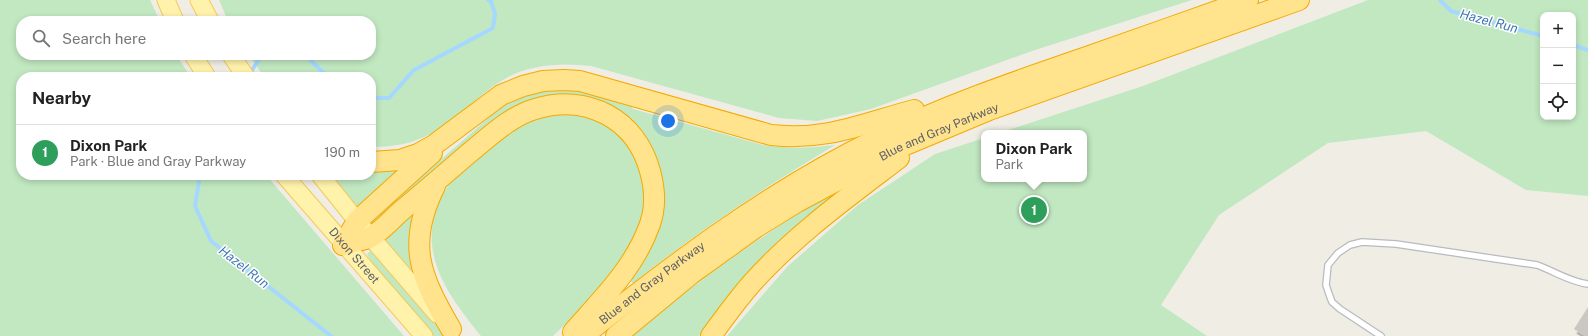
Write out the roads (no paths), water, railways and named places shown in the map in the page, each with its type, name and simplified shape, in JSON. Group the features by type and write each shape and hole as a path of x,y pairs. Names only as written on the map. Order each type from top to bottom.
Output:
{"highway":[{"name":"Blue and Gray Parkway","path":"583,336 682,259 730,224 816,171 876,139 930,114 1020,80 1248,0"},
{"name":"Blue and Gray Parkway","path":"616,336 692,274 755,228 840,178 932,133 989,110 1299,0"},
{"path":"376,162 383,163 400,160 418,154 457,129 501,95 524,86 543,81 580,81 749,129 790,137 837,133 1020,80"},
{"path":"343,245 370,237 504,124 535,109 553,104 586,106 607,114 629,131 640,145 648,161 652,178 654,210 650,224 632,262 618,282 569,336"},
{"path":"343,245 357,221 457,129"},
{"path":"711,336 753,282 790,246 822,218 932,133"},
{"path":"438,180 426,204 421,221 418,235 419,257 427,283 439,310 454,333"}],"main road":[{"path":"166,0 173,16"},
{"path":"199,0 207,16"},
{"path":"234,60 243,72"},
{"name":"Dixon Street","path":"288,180 343,245 424,336"},
{"path":"324,180 370,237 454,333"}],"lane":[{"path":"1381,336 1332,302 1326,284 1328,266 1338,254 1350,245 1362,242 1396,244 1537,265 1555,271 1577,283 1588,284"}],"waterway":[{"name":"Hazel Run","path":"376,98 389,98 414,70 493,28 495,14 491,1 488,0"},
{"name":"Hazel Run","path":"1440,0 1451,11 1540,35"},
{"name":"Hazel Run","path":"1576,46 1588,50"},
{"name":"Hazel Run","path":"251,72 259,60"},
{"name":"Hazel Run","path":"310,60 323,72"},
{"name":"Hazel Run","path":"199,180 195,206 211,241 331,336"}],"place":[{"name":"Dixon Park","path":"1034,210"}]}
